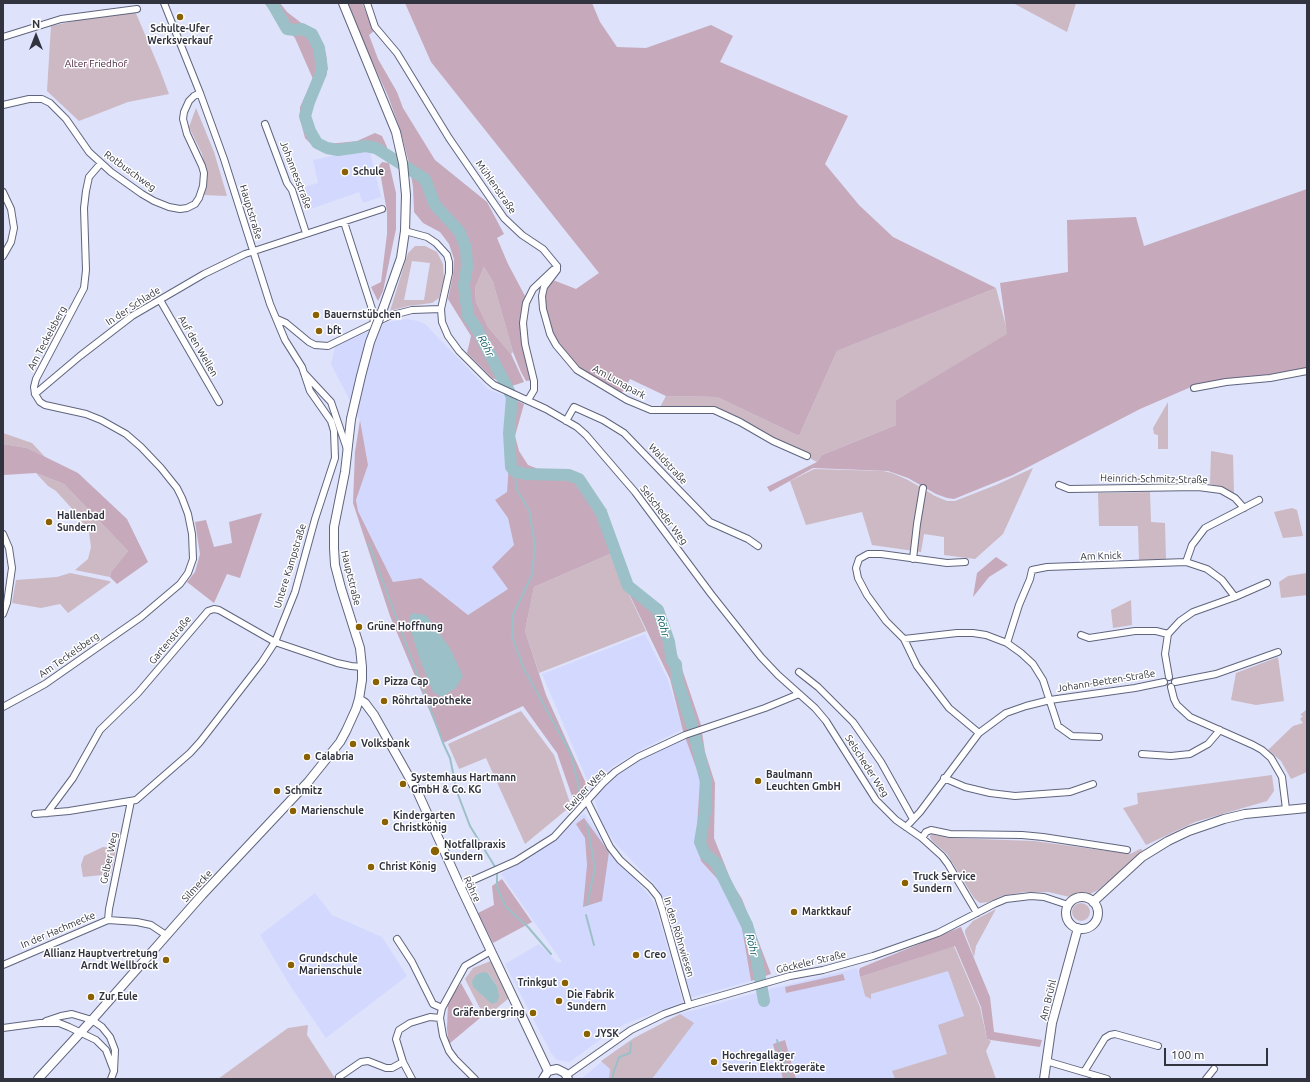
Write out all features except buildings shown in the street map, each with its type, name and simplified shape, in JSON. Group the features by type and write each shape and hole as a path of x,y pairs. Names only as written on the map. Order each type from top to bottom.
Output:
{"main road":[{"name":"Hauptstraße","path":"343,3 384,99 396,132 400,148 406,195 405,231 401,258 370,342 361,376 351,420 348,451 334,527 336,565 341,588 360,648 362,680 359,699"},
{"name":"Röhre","path":"359,699 365,703 374,715 418,793 460,886 548,1071"},
{"name":"Silmecke","path":"38,1079 166,935 319,769 340,742 356,709 359,699"},
{"path":"1093,902 1142,857 1168,841 1202,826 1245,814 1307,808"},
{"path":"1078,897 1089,898 1093,902 1098,911 1096,919 1090,926 1087,928 1078,928 1072,925 1066,917 1068,905 1071,900 1078,897"},
{"name":"Am Brühl","path":"1044,1079 1052,1023 1078,928"},
{"path":"543,1079 548,1071 557,1068 567,1077"}],"street":[{"name":"Hauptstraße","path":"164,3 200,93 224,160 268,298 277,319"},
{"name":"Mühlenstraße","path":"367,3 375,27 397,53 448,138 504,218 522,235 543,250 557,266"},
{"path":"3,37 61,19 137,9"},
{"name":"Rotbuschweg","path":"3,105 30,99 42,100 50,103 61,113 89,152 132,188 154,201 175,208 184,209 192,206 198,201 203,186 204,173 202,166 185,128 183,116 189,101 200,93"},
{"name":"Johannesstraße","path":"265,124 287,183 292,190 306,233"},
{"name":"Am Teckelsberg","path":"3,707 45,684 141,617 180,584 188,573 193,559 192,534 188,514 182,498 171,481 145,451 130,437 116,428 86,414 45,405 40,402 34,394 36,379 84,288 86,270 84,208 86,191 89,177 101,163"},
{"path":"3,192 11,209 14,228 11,242 3,256"},
{"path":"253,252 306,233 382,209"},
{"path":"344,222 372,309 374,323"},
{"name":"Selscheder Weg","path":"405,231 427,237 436,242 447,255 449,262 449,273 440,310 444,329 452,343 488,380 504,390 521,396 577,427 586,435 635,492 711,594 761,657 815,708 826,721 876,800 887,812 906,828 922,838 942,856 976,913"},
{"name":"In der Schlade","path":"34,394 132,316 204,274 253,252"},
{"path":"528,400 534,390 534,381 525,344 523,323 526,303 533,289 557,266"},
{"name":"Am Lunapark","path":"557,266 557,270 544,287 542,309 550,334 556,345 578,370 627,400 651,410 714,410 740,422 773,441 806,456"},
{"name":"Auf den Wellen","path":"160,300 219,402"},
{"path":"277,319 286,323 309,342 315,345 328,346 374,323 402,313 412,310 440,310"},
{"name":"Untere Kampstraße","path":"35,814 68,811 136,800 190,753 200,742 262,662 274,642 295,592 315,519 335,458 334,431 331,421 310,391 303,372 285,340 277,319"},
{"path":"1194,388 1226,382 1270,378 1307,371"},
{"path":"303,372 331,402 348,451"},
{"name":"Waldstraße","path":"566,421 574,407 603,420 624,432 710,522 748,539 758,546"},
{"name":"Heinrich-Schmitz-Straße","path":"1059,485 1069,489 1198,487 1221,490 1234,498 1244,508"},
{"path":"913,559 923,488"},
{"path":"1186,562 1192,545 1205,528 1259,500"},
{"path":"3,534 9,548 12,568 7,604 3,614"},
{"path":"965,562 947,563 881,554 868,554 859,559 856,568 858,578 867,595 886,621 904,639 917,666 949,708 979,733"},
{"name":"Am Knick","path":"1007,643 1018,605 1030,579 1032,570 1048,567 1186,562 1207,569 1222,580 1235,597"},
{"path":"1267,582 1235,597 1193,612 1180,621 1168,634 1166,654 1167,686 1216,674 1278,652"},
{"name":"Gartenstraße","path":"47,813 73,778 100,730 138,693 208,611 214,609 219,610 274,642 337,663 362,667"},
{"path":"1080,635 1089,638 1135,631 1156,631 1168,634"},
{"path":"904,639 957,633 973,633 986,635 1007,643 1033,664 1043,680 1058,726 1072,736 1099,737"},
{"path":"799,672 818,686 853,722 881,762 913,819"},
{"path":"1166,679 1174,679 1174,699 1177,705 1190,718 1258,748 1271,758 1282,777 1286,809"},
{"name":"Johann-Betten-Straße","path":"1050,700 1129,689 1166,679"},
{"name":"Ewiger Weg","path":"460,886 497,870 554,836 615,772 652,750 685,735 765,708 799,694"},
{"path":"906,828 920,812 979,733 1006,713 1050,700"},
{"path":"1142,754 1171,756 1190,754 1208,744 1220,730"},
{"path":"944,778 965,787 990,794 1015,796 1070,792 1093,784"},
{"name":"Gelber Weg","path":"108,920 131,801"},
{"name":"In den Röhrwiesen","path":"588,801 610,847 620,860 650,887 658,897 689,1005"},
{"path":"922,838 926,832 931,830 950,834 1043,837 1127,850"},
{"name":"Göckeler Straße","path":"567,1077 631,1030 664,1014 689,1005 790,976 823,970 874,956 938,933 1006,899 1031,896 1044,897 1068,905"},
{"name":"In der Hachmecke","path":"3,965 108,920 137,922 151,925 166,935"},
{"path":"397,939 412,962 433,1004 442,1008"},
{"path":"475,1079 449,1051 443,1036 440,1018 442,1008 465,966 491,951"},
{"path":"40,1023 60,1016 72,1014 92,1020 102,1027 110,1037 115,1050 114,1071 111,1079"},
{"path":"412,1079 403,1062 396,1039 400,1030 410,1023 430,1017 440,1018"},
{"path":"3,1028 40,1023 59,1023 96,1040 106,1050 114,1071"},
{"path":"1084,1072 1105,1038 1110,1035 1115,1034 1158,1046"},
{"path":"350,1079 342,1075 361,1062 368,1061 386,1068 392,1068 403,1062"},
{"path":"1046,1061 1107,1079"},
{"path":"1206,1079 1214,1069"}],"shaded area":[{"path":"264,3 280,3 287,12 317,35 326,54 328,69 311,109 310,123 316,136 328,144 357,141 375,133 382,136 387,147 386,152 375,146 365,144 329,153 315,148 305,138 300,119 300,107 313,79 295,38"},
{"path":"348,3 362,3 374,31 369,35 378,59 397,92 403,108 435,160 487,202 504,234 497,238 508,264 525,296 521,324 533,380 526,381 521,372 513,352 493,282 484,267 475,288 476,302 488,327 511,354 524,382 512,386 492,378 467,353 471,336 448,299 453,275 454,259 449,244 440,232 423,223 414,212 413,187 409,163 400,129 388,96 359,33"},
{"path":"405,3 592,3 600,22 617,47 646,48 711,25 733,36 720,62 848,116 825,164 859,205 893,237 996,288 837,351 799,436 717,397 666,396 630,379 621,394 581,370 567,354 552,333 545,307 546,289 553,280 576,289 599,273 431,62"},
{"name":"Schule","path":"369,148 381,197 363,203 359,192 308,210 301,188 318,183 313,160"},
{"path":"382,162 389,163 396,193 396,229 383,291 378,301 371,287 381,282 387,234 387,212 379,166"},
{"path":"1307,189 1307,368 1270,376 1223,381 1191,387 1140,409 1013,475 954,499 936,494 908,478 888,471 813,468 770,492 767,487 817,462 822,455 896,425 896,400 1007,334 1000,283 1068,272 1067,220 1136,217 1144,246"},
{"path":"407,319 425,324 489,390 509,397 509,464 507,492 495,500 508,518 514,545 508,589 468,615 421,578 393,582 358,511 356,500 368,465 360,420 331,364 335,347 388,322"},
{"path":"509,397 524,404 515,436 519,451 528,465 546,472 575,479 607,510 604,515 631,583 661,607 701,725 705,752 715,783 714,838 732,883 742,899 771,974 751,981 741,923 731,894 701,861 696,842 700,779 683,731 670,679 610,554 534,587 525,631 546,695 588,788 574,802 557,753 523,706 443,743 390,616 353,503 355,452 360,420 368,465 356,500 358,511 393,582 421,578 468,615 508,589 492,567 514,545 508,518 495,500 507,492 509,464"},
{"path":"3,444 27,448 78,473 127,519 148,562 117,584 110,577 111,572 128,551 64,484 36,473 3,475"},
{"path":"262,513 240,578 227,574 214,603 187,582 195,572 200,554 195,522 206,520 214,547 232,543 229,522"},
{"path":"996,557 1008,565 989,577 973,597 977,573"},
{"path":"411,613 426,615 450,648 463,676 456,688 442,697 433,692 419,657 409,625"},
{"path":"645,634 668,680 683,729 646,747 613,766 590,787 542,674"},
{"path":"686,738 700,779 696,842 701,861 731,894 741,923 751,981 690,998 670,911 656,886 615,843 600,821 594,796 618,772 653,753"},
{"path":"584,813 617,860 648,894 655,904 683,1002 625,1024 601,1039 570,1062 557,1060 551,1053 505,964 539,944 558,963 562,962 501,874 551,843"},
{"path":"584,818 609,852 602,901 583,907 587,865 585,838 576,824"},
{"path":"502,879 532,922 493,943 478,913 494,905 492,886"},
{"path":"315,893 332,915 382,937 407,976 326,1038 291,987 260,935"},
{"path":"961,927 990,997 994,1032 1042,1040 1040,1047 987,1039 981,1007 955,946 860,977 860,968"},
{"path":"857,968 865,996 948,970 964,1017 947,1054 893,1071 895,1079 581,1079 616,1050 634,1038 680,1014 774,988"},
{"path":"483,972 488,973 497,986 499,996 497,1002 492,1004 473,987 472,981 476,975"},
{"path":"843,974 845,980 786,993 785,987"},
{"path":"461,983 480,1018 449,1044 447,1029 448,1002"},
{"path":"785,1040 796,1079 783,1079 773,1044"}],"green space":[{"path":"1013,3 1076,3 1067,32"},
{"name":"Alter Friedhof","path":"135,11 169,94 128,102 79,121 47,91 51,26 106,14"},
{"path":"196,108 214,152 227,196 204,195 207,179 202,154 189,127"},
{"path":"415,246 425,246 437,252 443,264 444,279 439,298 432,303 408,306 390,311 408,253","holes":["412,261 430,263 424,300 404,300"]},
{"path":"484,267 493,282 513,352 511,354 488,327 476,302 475,288"},
{"path":"996,288 1008,334 896,400 896,425 822,455 817,462 716,409 659,409 666,396 717,397 799,436 837,351"},
{"path":"1168,402 1168,449 1158,449 1158,435 1154,434 1153,428"},
{"path":"3,433 32,443 45,457 27,448 3,444"},
{"path":"1211,451 1233,455 1234,495 1221,487 1210,484"},
{"path":"1033,468 1003,534 975,559 944,555 944,537 924,534 921,552 872,545 862,512 806,525 790,481 814,469 883,471 908,480 935,496 947,501 955,501 996,485"},
{"path":"36,473 64,484 128,551 111,572 110,577 75,570 88,559 91,547 89,532 75,512 56,491 48,486"},
{"path":"1150,492 1151,522 1165,523 1166,560 1139,561 1138,526 1099,526 1098,493"},
{"path":"1292,508 1297,510 1303,536 1283,538 1274,512"},
{"path":"610,554 646,631 539,673 525,631 534,587"},
{"path":"70,573 111,582 68,613 60,604 41,608 12,603 16,580 57,577"},
{"path":"1307,573 1307,595 1281,598 1279,582 1288,576"},
{"path":"1131,600 1132,625 1113,628 1111,610"},
{"path":"1278,657 1284,701 1256,705 1231,700 1236,673"},
{"path":"1307,709 1307,772 1291,779 1281,761 1268,750 1293,726 1303,723 1300,719 1303,716 1300,715"},
{"path":"521,711 554,755 571,806 525,844 486,758 459,769 448,744"},
{"path":"1272,775 1274,791 1267,801 1195,822 1146,845 1123,808 1138,804 1137,793"},
{"path":"931,834 949,838 1034,841 1130,854 1140,849 1143,850 1115,876 1098,890 1090,894 1079,894 1070,897 1048,892 1024,892 1002,896 988,902 980,903 974,898 947,854 932,841 930,837"},
{"path":"103,847 116,849 111,874 83,877 81,865 84,856"},
{"path":"1077,903 1085,903 1090,908 1088,919 1085,921 1077,921 1072,916 1072,908"},
{"path":"996,909 976,946 974,957 965,930 973,921"},
{"path":"954,946 980,1007 987,1039 991,1041 986,1051 996,1079 895,1079 892,1071 947,1054 938,1025 964,1016 948,971 871,994 871,999 865,996 860,977"},
{"path":"491,961 509,998 485,1018 465,979 473,968","holes":["488,973 497,986 481,993 473,987"]},
{"path":"680,1014 694,1023 652,1079 609,1079 610,1069 601,1061 634,1038"},
{"path":"308,1025 307,1035 335,1079 218,1079 288,1028"}],"waterway":[{"name":"Röhr","path":"272,3 287,29 302,29 312,34 319,48 321,73 305,116 310,131 317,143 327,148 338,150 366,146 376,148 425,179 435,205 459,231 466,248 467,267 464,285 468,316 477,329 512,397 509,433 511,467 514,471 525,474 569,475 579,479 601,512 628,586 658,610 669,642 672,661 676,664 677,679 692,726"},
{"path":"514,471 517,490 529,510 535,546 532,575 513,615 512,636 523,667 571,754 581,797"},
{"path":"369,544 443,743 450,758 457,792 470,826 497,870 497,888 506,907 528,927 551,954"},
{"name":"Röhr","path":"695,737 706,782 705,812 700,842 705,854 716,863 747,925 756,956 764,1001"},
{"path":"587,824 595,868 587,905"},
{"path":"586,915 594,945"},
{"name":"Röhr","path":"777,1040 789,1079"},
{"path":"613,1079 613,1074 619,1057 630,1053 631,1043"}],"place":[{"name":"Schulte-Ufer Werksverkauf","path":"180,17"},
{"name":"Schule","path":"345,172"},
{"name":"Bauernstübchen","path":"316,315"},
{"name":"bft","path":"319,331"},
{"name":"Hallenbad Sundern","path":"49,522"},
{"name":"Grüne Hoffnung","path":"359,627"},
{"name":"Pizza Cap","path":"376,682"},
{"name":"Röhrtalapotheke","path":"384,701"},
{"name":"Volksbank","path":"353,744"},
{"name":"Calabria","path":"307,757"},
{"name":"Baulmann Leuchten GmbH","path":"758,781"},
{"name":"Systemhaus Hartmann GmbH & Co. KG","path":"403,784"},
{"name":"Schmitz","path":"277,791"},
{"name":"Marienschule","path":"293,811"},
{"name":"Kindergarten Christkönig","path":"385,822"},
{"name":"Notfallpraxis Sundern","path":"435,851"},
{"name":"Christ König","path":"371,867"},
{"name":"Truck Service Sundern","path":"905,883"},
{"name":"Marktkauf","path":"794,912"},
{"name":"Creo","path":"636,955"},
{"name":"Allianz Hauptvertretung Arndt Wellbrock","path":"166,960"},
{"name":"Grundschule Marienschule","path":"291,965"},
{"name":"Trinkgut","path":"565,983"},
{"name":"Zur Eule","path":"91,997"},
{"name":"Die Fabrik Sundern","path":"559,1001"},
{"name":"Gräfenbergring","path":"533,1013"},
{"name":"JYSK","path":"587,1034"},
{"name":"Hochregallager Severin Elektrogeräte","path":"714,1062"}]}
